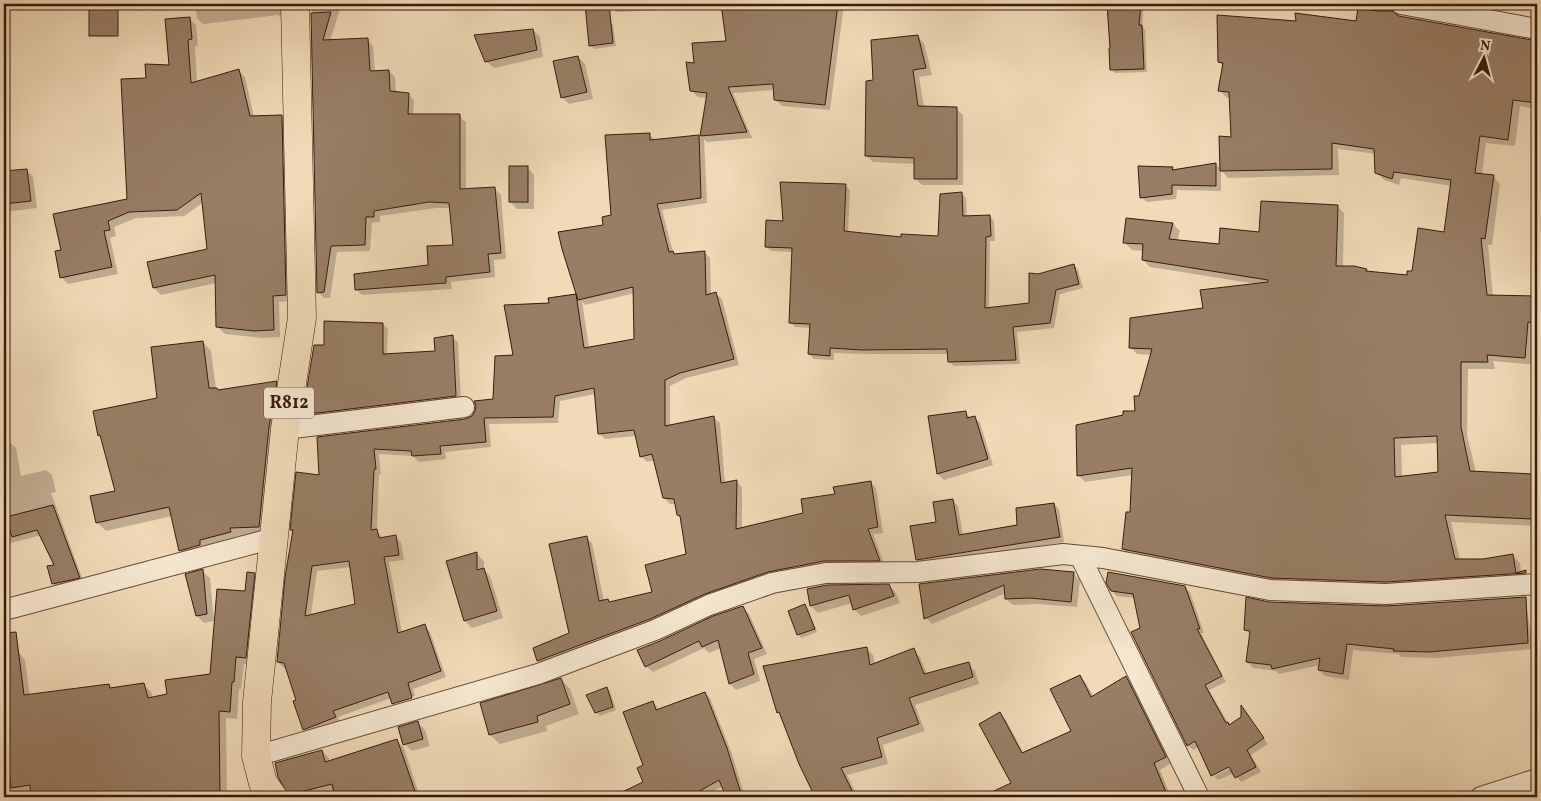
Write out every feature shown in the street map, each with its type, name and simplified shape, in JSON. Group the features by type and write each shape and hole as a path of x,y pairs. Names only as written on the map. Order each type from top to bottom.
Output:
{"main road":[{"name":"R812","path":"273,797 263,783 256,756 257,702 285,429 302,318 295,4"}],"street":[{"path":"1401,4 1537,29"},
{"path":"285,429 464,407"},
{"path":"4,610 274,538"},
{"path":"256,756 538,674 655,630 709,605 772,583 826,572 918,572 1063,554 1103,558 1270,590 1386,594 1537,584"},
{"path":"1080,556 1199,797"},
{"path":"1481,797 1537,780"}],"building":[{"path":"585,4 609,4 613,43 589,46"},
{"path":"721,4 838,4 825,105 774,100 773,84 728,87 747,132 700,136 707,93 690,91 686,62 694,63 692,43 726,41"},
{"path":"1107,4 1141,4 1139,25 1142,25 1144,69 1110,70"},
{"path":"1358,8 1392,11 1399,16 1537,41 1537,103 1513,100 1508,140 1480,136 1475,173 1494,175 1485,239 1481,238 1487,295 1537,296 1537,323 1528,322 1525,358 1487,355 1488,362 1461,362 1461,427 1470,471 1534,474 1532,519 1445,515 1455,559 1483,559 1513,554 1516,573 1526,570 1526,573 1386,582 1271,578 1122,549 1126,512 1130,512 1132,468 1077,476 1076,425 1123,415 1123,411 1135,411 1134,396 1139,396 1152,349 1129,348 1130,318 1203,308 1200,290 1268,282 1268,280 1142,260 1143,244 1123,243 1126,218 1173,223 1169,239 1219,244 1220,228 1259,232 1261,201 1338,205 1336,266 1354,266 1367,269 1366,271 1407,275 1407,271 1412,271 1418,228 1444,232 1451,180 1394,172 1392,179 1375,173 1374,149 1332,143 1332,169 1220,171 1219,136 1231,137 1229,92 1218,91 1223,63 1218,62 1217,15 1296,21 1295,13 1356,21","holes":["1437,436 1438,472 1395,477 1394,438"]},
{"path":"89,9 118,9 118,36 89,36"},
{"path":"331,12 323,40 368,38 370,71 389,70 390,91 409,93 408,114 460,114 460,189 495,187 501,253 488,254 490,272 446,277 446,283 355,290 354,274 428,265 427,246 453,245 449,203 429,202 374,211 374,217 366,217 365,245 331,246 324,292 317,293 311,13"},
{"path":"190,17 192,39 188,40 191,83 239,69 250,116 282,115 286,295 273,296 274,330 254,331 216,327 215,275 153,288 147,262 207,249 201,193 177,210 129,212 108,221 110,230 104,231 112,267 60,278 55,251 61,250 53,214 127,199 121,79 146,78 145,64 169,65 165,19"},
{"path":"533,29 537,50 485,62 474,35"},
{"path":"918,35 926,68 913,70 918,106 957,107 957,179 914,179 914,158 865,156 866,81 873,80 871,40"},
{"path":"578,56 587,92 561,98 553,61"},
{"path":"650,133 650,140 699,135 701,198 657,204 669,252 673,251 674,254 705,251 706,295 716,292 734,359 680,373 665,380 665,426 714,416 721,483 737,480 736,529 803,513 801,499 835,494 833,487 871,481 878,527 868,529 880,561 824,561 768,572 705,594 650,619 537,661 533,648 569,633 549,544 587,536 599,601 608,599 609,602 652,592 645,565 686,554 680,516 677,515 674,499 663,498 652,454 640,457 634,430 598,434 594,388 555,396 553,417 484,418 486,442 440,446 441,454 412,456 411,451 374,449 376,469 374,469 371,530 377,529 379,538 396,535 399,555 384,557 398,633 425,624 441,671 408,683 412,698 392,704 388,692 333,711 336,717 303,730 293,701 296,700 284,663 277,662 285,577 293,530 290,530 296,472 319,475 317,437 465,419 472,416 476,406 474,401 493,399 495,356 513,355 504,305 549,303 548,298 576,294 584,348 634,339 633,287 578,300 558,232 603,225 602,217 611,215 605,135","holes":["349,561 355,604 305,616 312,566"]},
{"path":"1216,163 1216,186 1172,185 1172,194 1140,198 1138,166 1173,167 1172,170"},
{"path":"509,166 528,166 528,202 509,202"},
{"path":"27,169 31,201 4,204 4,171"},
{"path":"780,182 846,184 844,231 901,237 901,234 938,236 940,194 962,192 963,216 990,215 991,236 986,237 985,308 1029,303 1029,273 1038,274 1074,264 1079,284 1056,290 1050,323 1013,327 1016,360 948,362 947,349 862,350 830,348 830,356 808,354 810,324 789,323 792,248 765,247 766,220 783,221"},
{"path":"324,321 383,323 383,354 435,351 434,338 453,335 456,396 317,413 303,412 314,345 324,345"},
{"path":"203,341 209,388 217,388 218,390 277,381 269,427 259,527 230,528 231,532 200,540 200,545 179,551 169,507 96,523 90,496 115,491 100,435 98,436 93,411 157,398 151,347"},
{"path":"966,411 967,418 975,416 988,459 937,474 928,416"},
{"path":"953,499 959,535 1017,525 1016,508 1054,503 1060,537 916,560 910,526 936,522 933,502"},
{"path":"53,505 80,578 52,584 47,566 54,565 37,530 12,537 6,517"},
{"path":"477,552 477,570 484,568 497,611 464,621 446,561"},
{"path":"203,569 207,614 196,616 185,574"},
{"path":"1040,569 1074,572 1071,602 1030,598 1005,599 1004,585 924,619 919,584"},
{"path":"247,572 255,573 246,658 236,657 230,712 219,711 220,796 31,797 30,785 11,788 4,727 4,633 16,632 24,695 109,684 110,688 144,683 148,698 167,694 165,680 210,674 217,589 245,591"},
{"path":"1108,572 1185,586 1200,629 1197,629 1222,676 1205,685 1226,723 1228,722 1229,725 1241,717 1241,705 1264,738 1247,750 1256,767 1235,778 1229,767 1211,776 1195,741 1187,746 1131,632 1140,628 1133,594 1111,591 1106,583"},
{"path":"889,584 894,596 853,610 849,595 810,606 807,589 827,585"},
{"path":"1246,597 1269,602 1386,606 1526,597 1528,643 1429,652 1393,651 1394,649 1347,644 1343,674 1318,670 1320,658 1272,669 1271,665 1246,662 1250,631 1244,630"},
{"path":"805,604 815,629 797,635 788,611"},
{"path":"743,606 762,648 748,653 754,674 729,684 718,640 702,647 699,641 645,667 637,650 713,616"},
{"path":"867,647 870,665 914,648 924,674 969,662 973,677 909,698 919,724 877,738 882,757 841,768 855,797 815,797 799,764 779,712 777,713 763,666"},
{"path":"1080,675 1091,697 1126,676 1166,757 1154,763 1168,797 981,797 1011,783 979,724 1000,712 1022,753 1071,731 1050,689"},
{"path":"561,678 570,704 537,716 538,722 489,735 480,703"},
{"path":"607,687 613,707 595,713 586,695"},
{"path":"705,692 727,748 742,797 726,797 719,780 689,797 612,797 643,782 637,768 643,765 623,712 653,701 656,710"},
{"path":"418,721 423,739 403,745 398,727"},
{"path":"397,739 417,797 335,797 332,784 288,795 278,777 275,763 322,750 325,762"}]}
